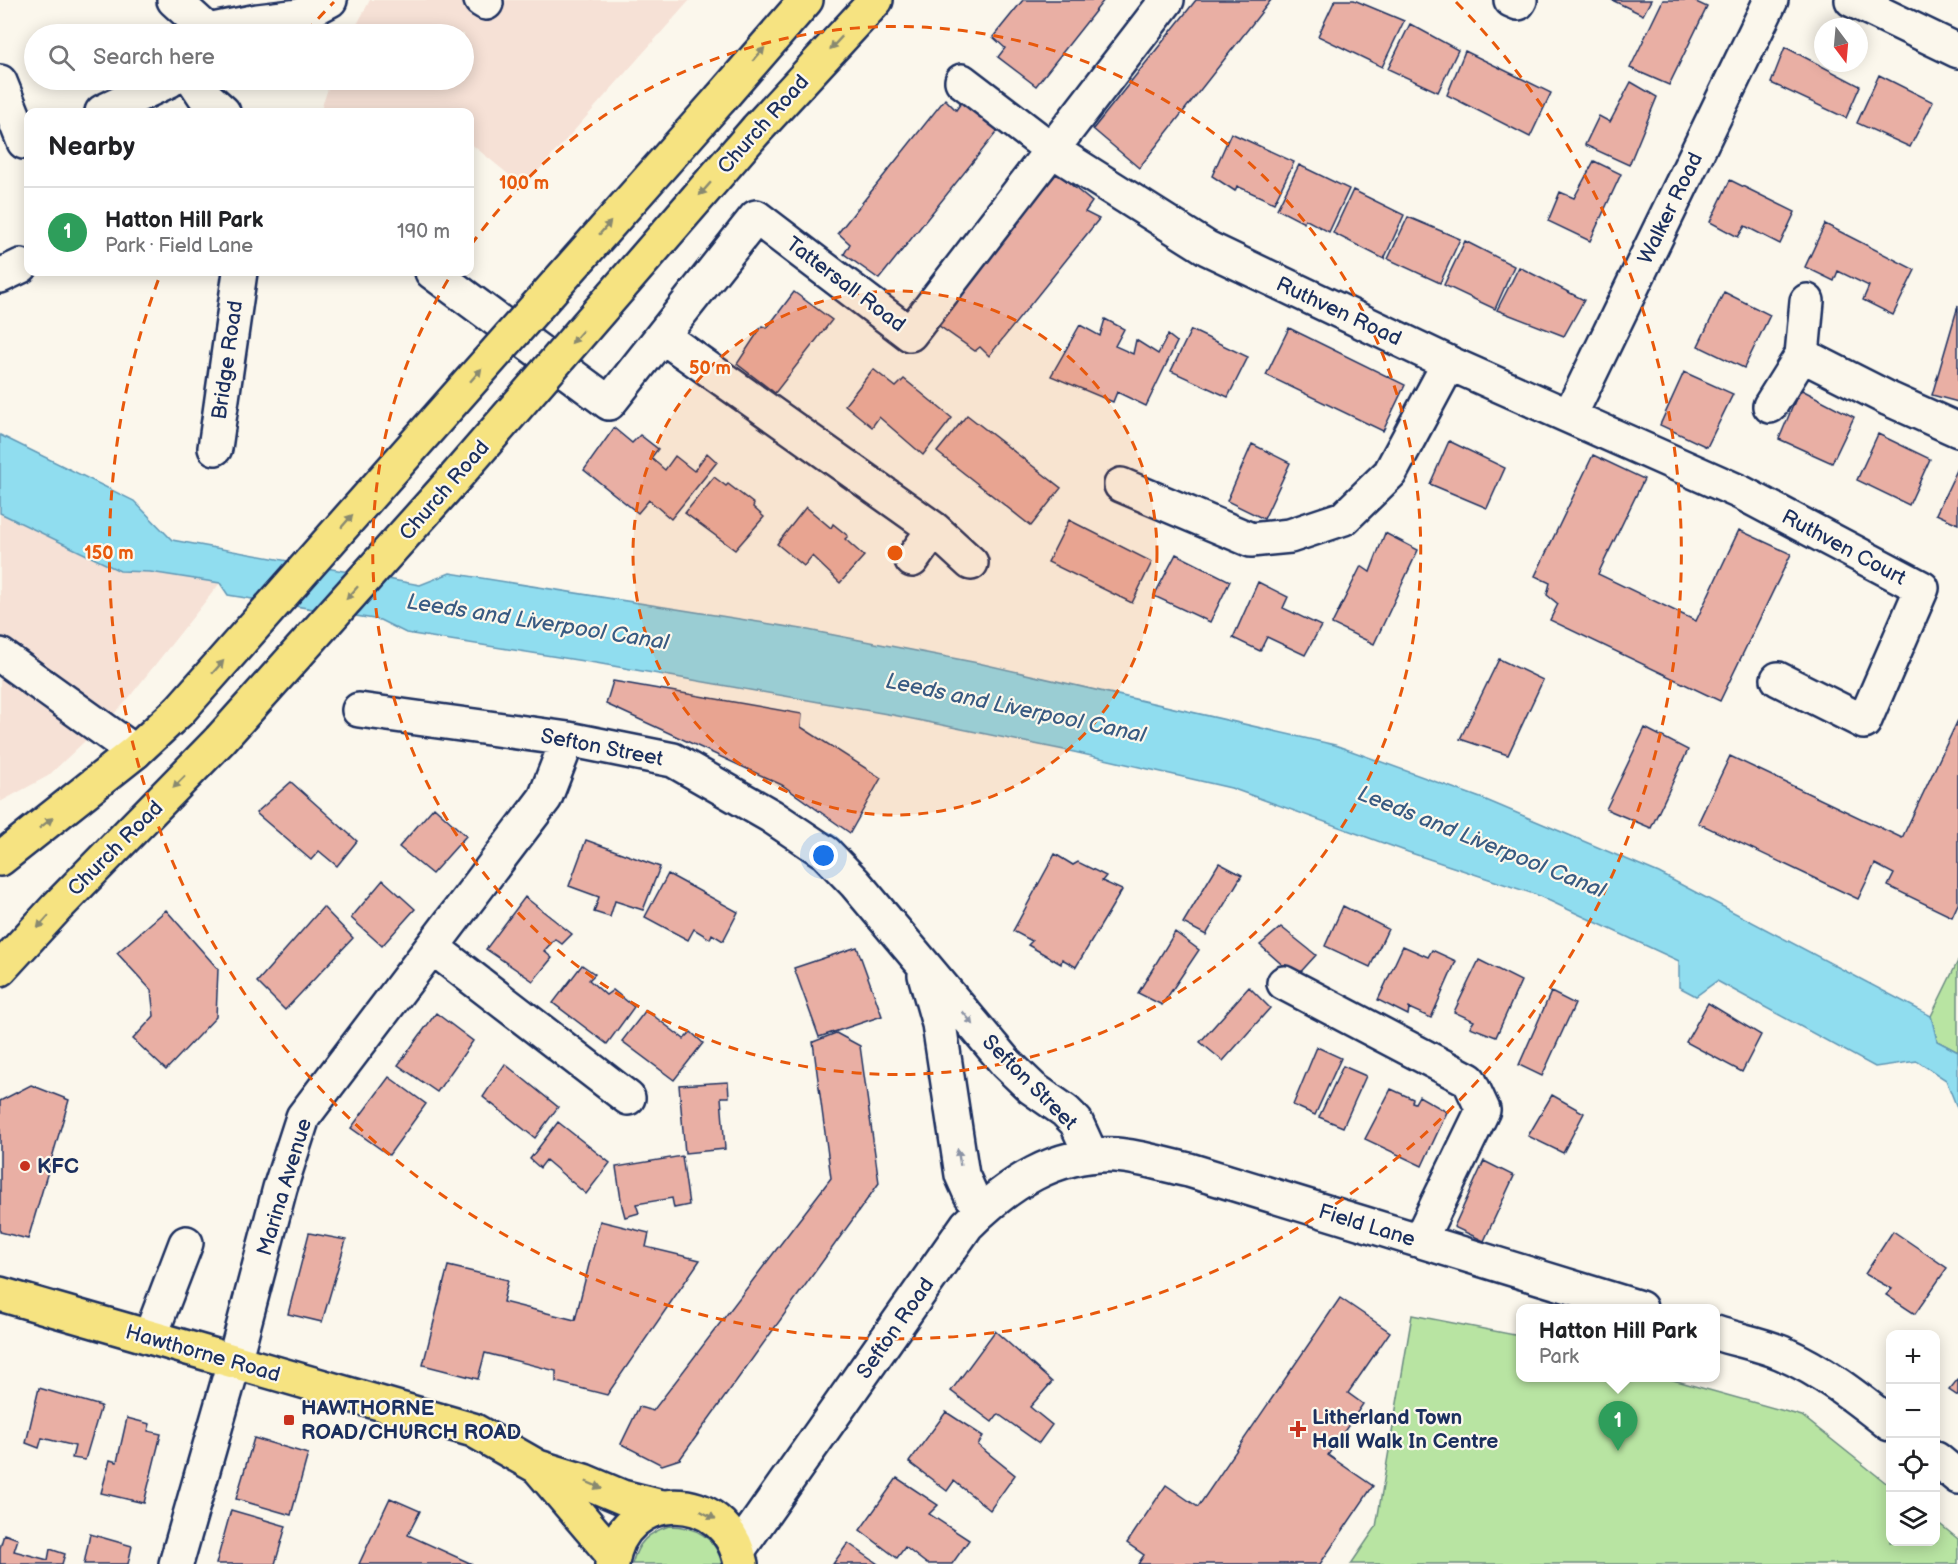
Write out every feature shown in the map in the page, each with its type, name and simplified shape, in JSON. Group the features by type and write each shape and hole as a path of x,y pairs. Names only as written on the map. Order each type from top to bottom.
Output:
{"main road":[{"path":"0,859 135,752 179,711 806,0"},
{"name":"Church Road","path":"0,969 56,908 220,740 453,479 757,129 876,0"},
{"name":"Hawthorne Road","path":"0,1294 473,1430 538,1467 584,1481 622,1497 662,1508"},
{"name":"Hawthorne Road","path":"538,1467 612,1559"},
{"path":"612,1559 620,1538 631,1524 645,1514 662,1508 681,1506 699,1510 716,1519 730,1532 740,1557"}],"street":[{"path":"172,0 200,24"},
{"path":"172,0 176,24"},
{"path":"243,24 300,16 330,0"},
{"name":"Tattersall Road","path":"437,276 609,403 756,217 910,334 1167,0"},
{"path":"1511,0 1518,3 1520,0"},
{"name":"Walker Road","path":"1570,415 1771,0"},
{"path":"1852,0 1958,51"},
{"name":"Ruthven Road","path":"962,81 1052,150 1207,248 1449,363 1742,493"},
{"path":"0,82 18,143"},
{"path":"110,108 149,90"},
{"path":"201,90 219,108"},
{"name":"Bridge Road","path":"215,448 239,276"},
{"path":"1770,406 1802,355 1807,300"},
{"path":"662,336 934,529 971,563"},
{"path":"1802,355 1889,399 1958,430"},
{"path":"1120,485 1251,540 1290,536 1344,518 1390,473 1449,363"},
{"name":"Ruthven Court","path":"1742,493 1922,588 1864,723 1778,680"},
{"path":"912,560 934,529"},
{"path":"0,655 135,752"},
{"name":"Sefton Street","path":"359,710 568,739 672,760 771,816 826,853 855,883 1006,1063 1032,1088 1065,1111 1076,1122 1091,1155"},
{"name":"Marina Avenue","path":"176,1564 234,1362 280,1188 303,1117 545,798 568,739"},
{"path":"432,947 628,1098"},
{"name":"Sefton Street","path":"917,957 930,989 939,1024 962,1175 971,1194 983,1209"},
{"path":"1284,983 1469,1080 1482,1110 1420,1240"},
{"name":"Sefton Road","path":"740,1557 967,1225 1009,1188 1045,1167 1091,1155"},
{"name":"Field Lane","path":"1091,1155 1118,1155 1189,1170 1627,1304"},
{"path":"150,1337 186,1243"},
{"path":"1720,1334 1779,1352 1818,1371 1886,1421"},
{"path":"1940,1464 1958,1477"}],"shaded area":[{"path":"370,0 690,0 524,187 474,146 474,108 321,108 328,90 474,90 474,24 357,24"},
{"path":"0,513 120,571 150,572 220,583 123,705 48,776 0,802"}],"green space":[{"path":"1958,961 1958,1052 1937,1041 1931,1016"},
{"path":"1412,1315 1516,1335 1516,1382 1680,1382 1802,1416 1886,1483 1886,1546 1940,1546 1940,1524 1958,1539 1958,1564 1351,1564 1376,1527"},
{"path":"669,1526 687,1528 703,1535 715,1547 722,1564 632,1564 637,1550 645,1539"}],"water":[{"name":"Leeds and Liverpool Canal","path":"0,435 134,501 172,540 420,585 450,573 808,630 978,663 1335,745 1486,800 1659,873 1931,1016 1937,1041 1958,1052 1958,1110 1946,1080 1917,1061 1875,1067 1717,981 1696,996 1679,987 1679,961 1537,895 1408,852 1231,788 1074,752 893,715 596,663 406,633 380,620 228,595 220,583 150,572 120,571 0,513"}],"building":[{"path":"1023,0 1104,0 1036,86 998,57 1005,48 993,37"},
{"path":"1196,0 1271,0 1139,168 1093,129"},
{"path":"1335,0 1354,0 1404,21 1382,67 1318,36"},
{"path":"1612,0 1651,0 1643,15"},
{"path":"1663,0 1692,0 1707,7 1669,85 1630,68"},
{"path":"1410,24 1458,50 1438,92 1388,69"},
{"path":"1785,47 1814,62 1814,72 1833,72 1860,86 1846,118 1771,83"},
{"path":"1465,51 1551,93 1530,137 1447,95"},
{"path":"1879,75 1933,102 1910,147 1857,123"},
{"path":"1631,82 1657,97 1629,165 1585,145 1599,116 1610,122"},
{"path":"945,99 956,110 963,100 1000,128 879,279 844,254 850,244 838,233"},
{"path":"1231,133 1294,162 1274,203 1237,186 1235,191 1212,176"},
{"path":"1594,161 1621,174 1590,241 1548,221 1560,192 1574,198"},
{"path":"1299,165 1349,189 1329,232 1305,219 1304,223 1277,209"},
{"path":"1057,173 1092,202 1085,212 1099,219 989,356 980,347 975,351 935,323"},
{"path":"1730,180 1795,212 1780,244 1745,226 1738,237 1710,222"},
{"path":"1353,190 1404,215 1384,259 1333,233"},
{"path":"1408,217 1460,239 1440,283 1388,259"},
{"path":"1825,224 1915,270 1893,315 1863,300 1869,286 1838,271 1834,281 1805,267"},
{"path":"1465,241 1514,266 1495,309 1444,285"},
{"path":"1519,267 1584,300 1564,336 1497,310"},
{"path":"794,292 832,320 775,393 737,364 762,326 767,328"},
{"path":"1724,292 1770,315 1744,368 1698,346"},
{"path":"1958,306 1958,402 1932,395"},
{"path":"1105,319 1124,329 1115,346 1133,354 1136,340 1158,354 1168,335 1177,342 1146,406 1117,392 1113,402 1051,376 1080,325 1100,336"},
{"path":"1289,328 1405,385 1383,431 1266,375"},
{"path":"1191,330 1248,357 1228,397 1171,371"},
{"path":"873,369 896,387 904,379 952,418 923,455 879,417 872,427 845,405"},
{"path":"1684,372 1733,394 1707,447 1660,425"},
{"path":"1800,389 1854,417 1832,463 1779,439"},
{"path":"967,415 1061,488 1031,526 937,452"},
{"path":"614,428 632,443 640,435 658,449 651,458 665,470 675,456 694,471 707,453 717,462 671,519 649,500 638,513 584,470"},
{"path":"1878,434 1930,459 1909,505 1857,480"},
{"path":"1449,441 1505,468 1487,508 1430,484"},
{"path":"1252,444 1290,463 1264,519 1227,501"},
{"path":"1593,455 1644,479 1598,574 1696,621 1739,530 1791,554 1720,701 1550,620 1558,604 1547,595 1550,583 1535,576"},
{"path":"1958,468 1958,524 1936,514"},
{"path":"714,477 726,486 728,484 754,504 753,507 764,517 735,550 685,513"},
{"path":"806,507 831,528 833,524 848,536 845,539 864,556 840,583 812,556 804,566 777,544"},
{"path":"1069,520 1152,562 1132,603 1048,562"},
{"path":"1385,533 1418,550 1374,644 1332,624 1361,566 1370,572"},
{"path":"1176,554 1230,581 1210,622 1154,596"},
{"path":"1258,582 1288,597 1283,608 1321,626 1305,655 1267,637 1260,651 1233,638"},
{"path":"1499,659 1543,680 1508,755 1460,739"},
{"path":"613,681 802,714 801,727 881,778 850,833 782,785 606,704"},
{"path":"1958,720 1958,904 1952,917 1888,886 1894,874 1875,864 1858,899 1698,823 1730,756 1902,838"},
{"path":"1645,728 1688,750 1651,828 1606,809"},
{"path":"291,782 357,841 337,866 319,851 311,860 256,813"},
{"path":"434,807 466,836 432,874 399,847"},
{"path":"586,840 660,867 643,910 615,901 610,917 594,912 599,897 569,886"},
{"path":"1055,854 1073,865 1078,862 1106,876 1102,881 1122,890 1076,967 1062,959 1061,964 1028,945 1032,941 1013,931"},
{"path":"1219,863 1242,875 1206,935 1183,923"},
{"path":"668,874 738,912 723,941 712,934 710,939 694,929 688,940 645,917"},
{"path":"383,880 415,909 382,946 351,918"},
{"path":"525,897 572,934 562,944 555,939 544,951 552,958 533,981 486,949"},
{"path":"1343,906 1388,929 1370,967 1325,946"},
{"path":"323,907 353,938 285,1010 257,982"},
{"path":"166,910 218,969 216,1017 166,1070 133,1039 154,1016 151,990 117,953"},
{"path":"1281,927 1316,955 1296,977 1260,945"},
{"path":"1175,932 1199,950 1162,1005 1138,993"},
{"path":"1403,946 1428,957 1432,950 1456,961 1431,1018 1409,1008 1408,1015 1378,1000"},
{"path":"857,947 882,1016 819,1037 794,968"},
{"path":"1479,960 1521,981 1496,1037 1470,1027 1474,1021 1454,1012"},
{"path":"582,965 595,974 589,980 606,995 613,990 634,1007 607,1044 553,1003"},
{"path":"1249,987 1270,1008 1223,1061 1200,1042"},
{"path":"1551,992 1575,1004 1542,1076 1519,1065"},
{"path":"1708,1003 1761,1035 1742,1072 1686,1042"},
{"path":"646,1010 684,1039 691,1032 703,1043 674,1080 622,1041"},
{"path":"436,1013 473,1041 437,1092 398,1065"},
{"path":"836,1033 860,1046 879,1183 680,1459 662,1465 621,1444 639,1407 653,1411 831,1178 813,1042"},
{"path":"1317,1047 1341,1058 1315,1115 1293,1105"},
{"path":"505,1064 558,1107 535,1138 483,1097"},
{"path":"1343,1066 1366,1076 1343,1127 1319,1117"},
{"path":"389,1077 426,1104 389,1155 351,1128"},
{"path":"728,1082 729,1097 721,1097 725,1149 685,1153 679,1085"},
{"name":"KFC","path":"31,1085 69,1100 28,1239 0,1232 0,1101"},
{"path":"1391,1089 1413,1099 1412,1102 1415,1103 1419,1096 1447,1112 1422,1166 1365,1139"},
{"path":"1552,1095 1584,1113 1563,1153 1528,1136"},
{"path":"558,1122 610,1163 586,1194 546,1160 540,1168 530,1159"},
{"path":"682,1156 689,1205 674,1208 672,1198 636,1204 639,1213 625,1217 616,1167"},
{"path":"1484,1161 1514,1176 1484,1241 1454,1227"},
{"path":"600,1221 649,1233 646,1247 700,1260 607,1395 556,1382 556,1371 485,1353 478,1379 423,1365 448,1266 508,1280 503,1302 575,1320"},
{"path":"1893,1231 1947,1268 1915,1314 1886,1295 1892,1289 1865,1274"},
{"path":"309,1233 346,1240 322,1322 288,1314"},
{"name":"Litherland Town Hall Walk In Centre","path":"1340,1298 1390,1332 1348,1393 1363,1404 1328,1455 1373,1486 1320,1564 1138,1564 1144,1555 1127,1543 1166,1485 1198,1507"},
{"path":"995,1331 1052,1382 1030,1407 1052,1425 1039,1443 998,1414 992,1422 951,1391"},
{"path":"1958,1379 1958,1396 1949,1390"},
{"path":"39,1388 101,1406 85,1460 72,1458 75,1446 42,1438 39,1448 26,1443"},
{"path":"946,1412 983,1436 978,1445 1015,1475 990,1510 954,1481 947,1491 909,1462"},
{"path":"127,1418 150,1424 148,1431 161,1434 144,1503 101,1493 110,1460 117,1462"},
{"path":"254,1438 308,1454 291,1515 236,1499"},
{"path":"897,1478 938,1505 929,1514 969,1540 952,1564 927,1564 905,1547 897,1558 860,1530"},
{"path":"390,1498 420,1511 408,1535 472,1564 359,1564"},
{"path":"231,1510 286,1526 275,1564 216,1564"},
{"path":"4,1534 18,1539 14,1551 48,1560 50,1549 65,1554 62,1564 0,1564 0,1548"},
{"path":"90,1534 132,1546 128,1564 84,1564"},
{"path":"848,1543 878,1564 833,1564"}],"place":[{"name":"KFC","path":"25,1166"},
{"name":"HAWTHORNE ROAD/CHURCH ROAD","path":"289,1420"},
{"name":"Litherland Town Hall Walk In Centre","path":"1298,1429"},
{"name":"Hatton Hill Park","path":"1618,1451"}]}
